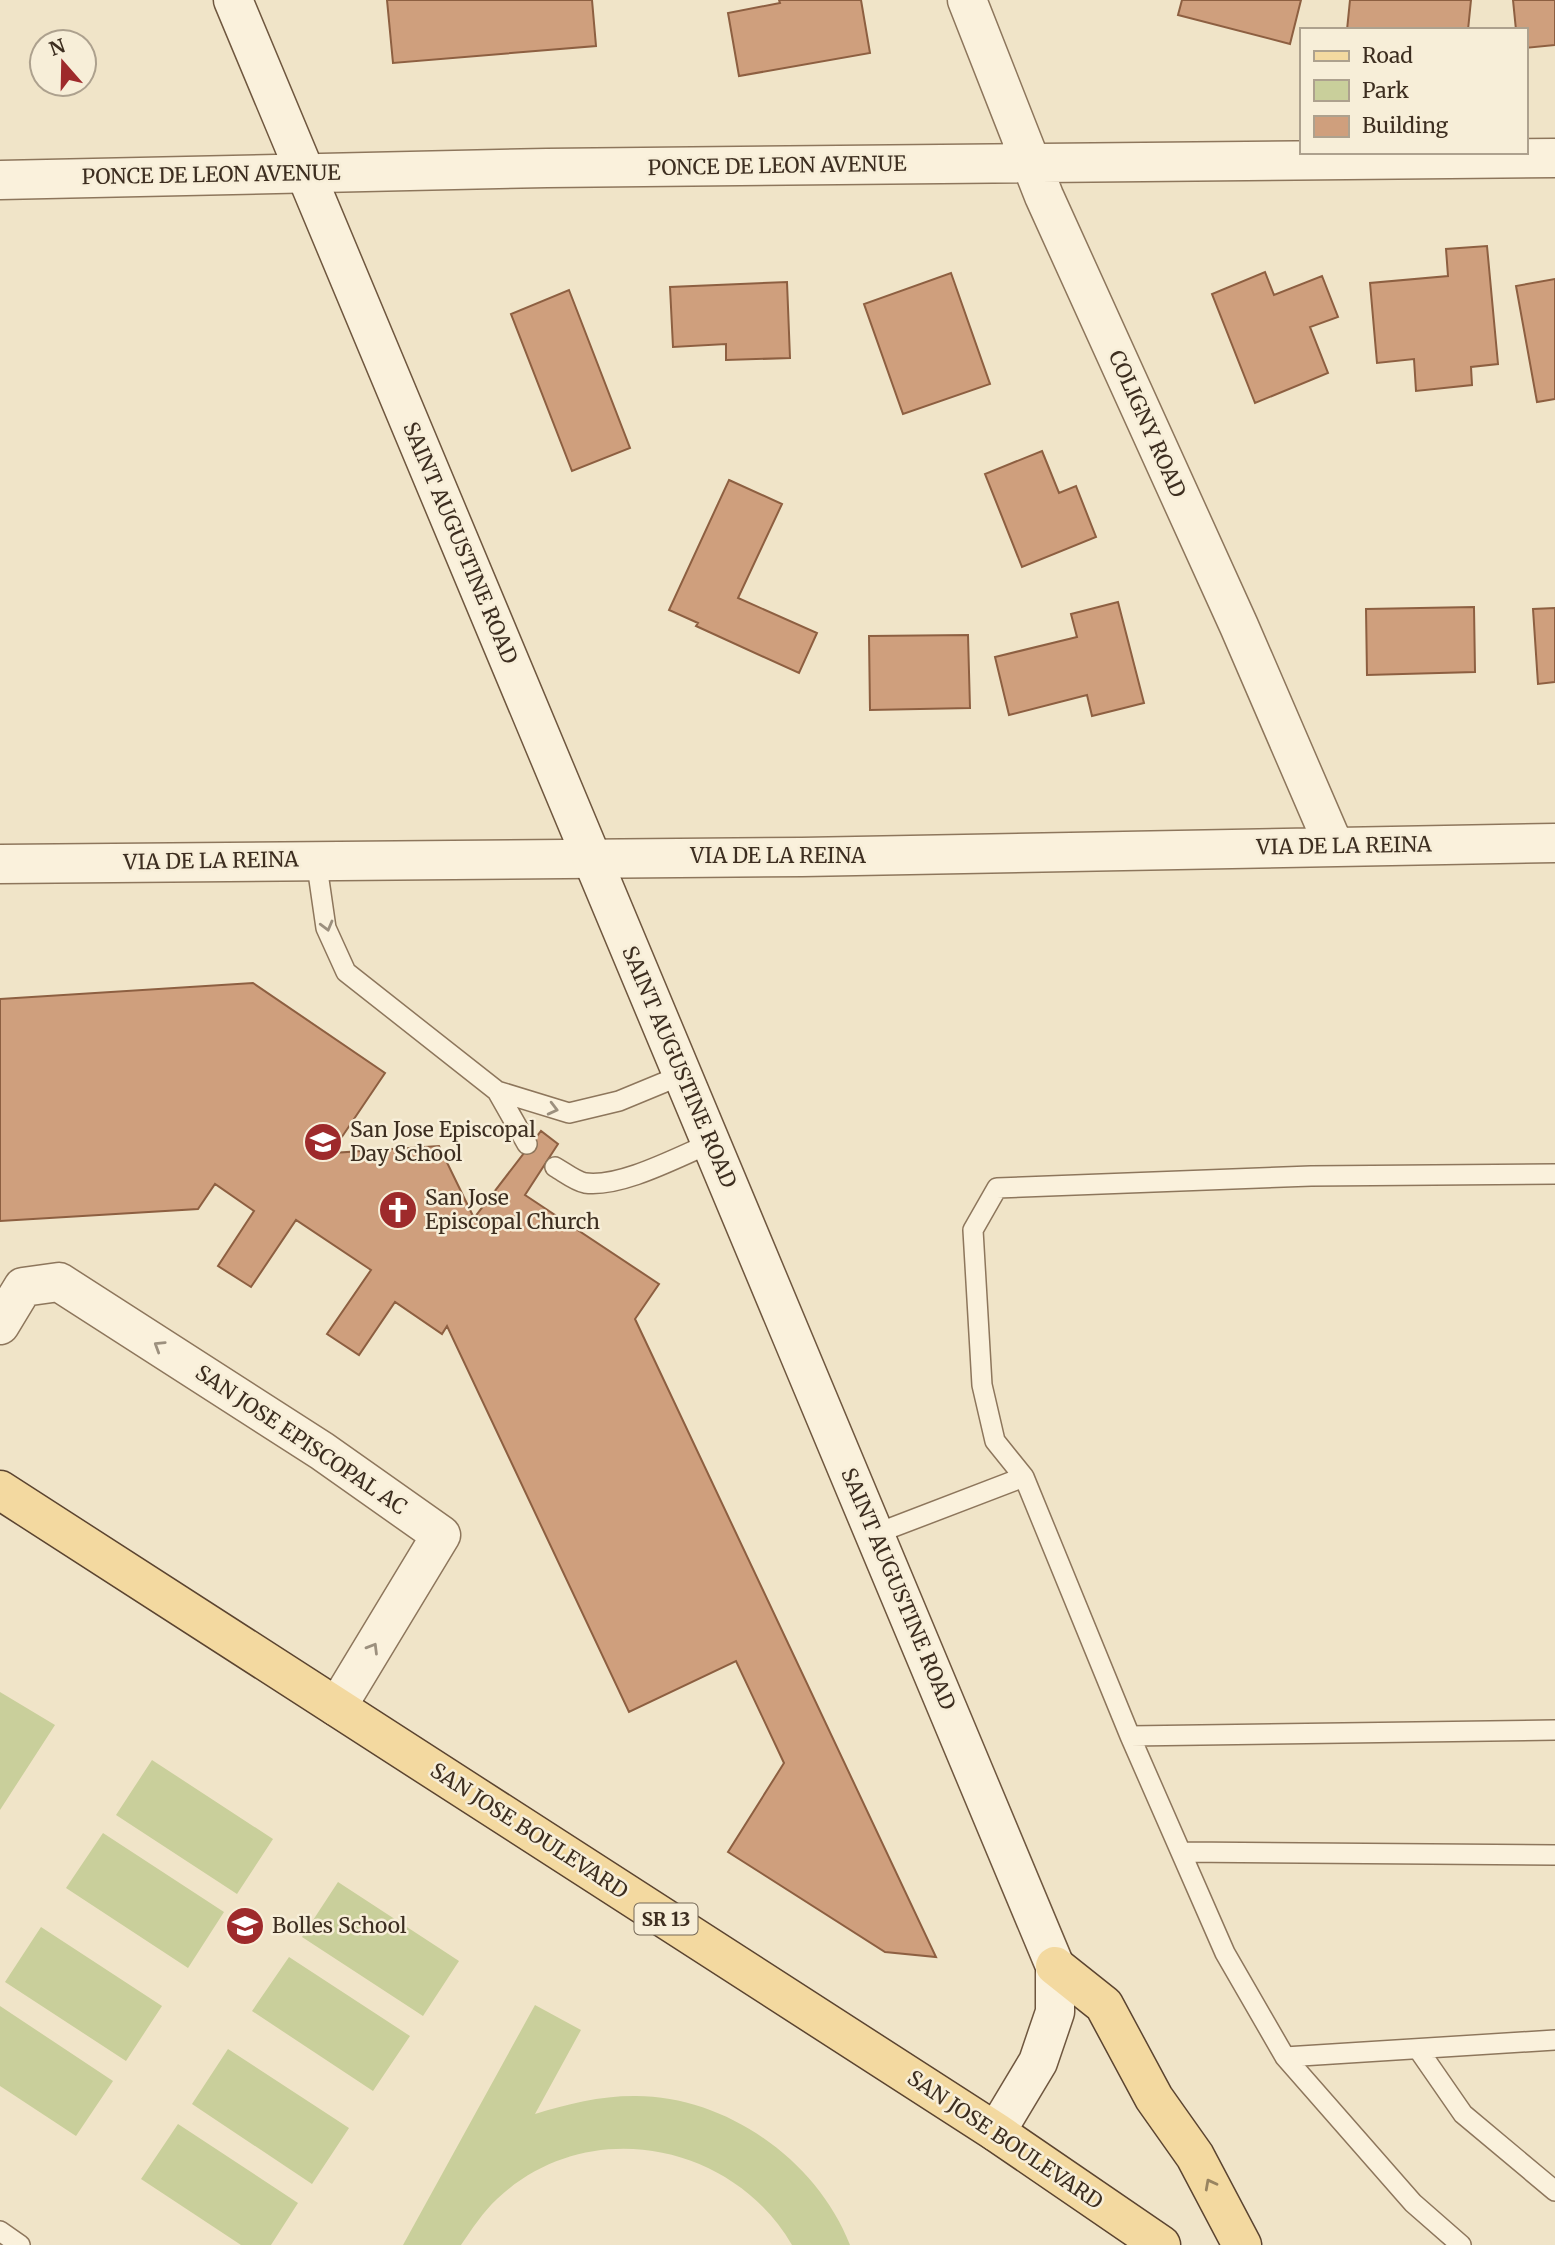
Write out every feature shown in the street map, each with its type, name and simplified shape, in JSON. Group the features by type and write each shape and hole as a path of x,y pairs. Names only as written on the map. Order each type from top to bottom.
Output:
{"main road":[{"name":"SAN JOSE BOULEVARD","path":"0,1490 996,2132 1161,2245"},
{"path":"1055,1966 1104,2006 1154,2098 1195,2156 1242,2245"}],"street":[{"name":"SAINT AUGUSTINE ROAD","path":"233,0 1055,1966 1055,2012 1038,2062 996,2132"},
{"name":"COLIGNY ROAD","path":"967,0 1032,163 1334,846"},
{"name":"PONCE DE LEON AVENUE","path":"0,180 306,173 1555,158"},
{"name":"VIA DE LA REINA","path":"0,864 590,856 802,857 1555,843"},
{"name":"SAN JOSE EPISCOPAL AC","path":"0,1325 23,1287 59,1282 312,1444 442,1535 337,1707"}],"lane":[{"path":"316,859 326,928 346,972 496,1091 527,1144"},
{"path":"496,1091 569,1113 619,1101 682,1075"},
{"path":"555,1167 583,1183 607,1181 652,1168 711,1143"},
{"path":"1461,2245 1413,2203 1285,2057 1225,1953 1130,1736 1024,1477 995,1441 982,1385 973,1230 997,1188 1311,1176 1555,1174"},
{"path":"875,1535 1024,1477"},
{"path":"1130,1736 1555,1730"},
{"path":"1181,1852 1555,1855"},
{"path":"1285,2057 1553,2043"},
{"path":"1418,2049 1463,2114 1555,2191"},
{"path":"0,2231 20,2245"}],"green space":[{"path":"0,1692 55,1725 0,1810"},
{"path":"152,1760 273,1839 237,1894 116,1815"},
{"path":"103,1833 224,1912 188,1968 66,1888"},
{"path":"338,1882 459,1961 423,2016 302,1937"},
{"path":"41,1927 162,2006 126,2061 5,1982"},
{"path":"289,1957 410,2036 373,2091 252,2011"},
{"path":"535,2005 581,2030 535,2114 584,2101 634,2096 668,2099 702,2107 734,2120 764,2138 791,2160 815,2186 835,2214 850,2245 792,2245 766,2210 733,2182 696,2163 656,2152 614,2149 573,2156 533,2172 492,2204 461,2245 403,2245"},
{"path":"0,2006 113,2081 76,2136 0,2086"},
{"path":"228,2049 349,2128 312,2184 192,2104"},
{"path":"178,2124 298,2203 271,2245 241,2245 141,2179"}],"building":[{"path":"387,0 592,0 596,46 393,63"},
{"path":"779,0 861,0 870,53 739,76 728,13 780,3"},
{"path":"1182,0 1301,0 1290,44 1178,15"},
{"path":"1350,0 1471,0 1468,28 1347,28"},
{"path":"1513,0 1555,0 1555,45 1527,48 1527,28 1516,28"},
{"path":"1487,246 1498,364 1471,367 1472,385 1416,391 1414,359 1377,363 1370,283 1448,276 1446,249"},
{"path":"1265,272 1274,295 1322,276 1338,317 1310,327 1328,373 1255,403 1212,294"},
{"path":"951,273 990,384 903,414 864,304"},
{"path":"1555,279 1555,399 1537,402 1516,286"},
{"path":"787,282 790,358 726,360 726,344 673,347 670,287"},
{"path":"569,290 630,448 572,471 511,314"},
{"path":"1042,451 1059,493 1076,486 1096,537 1022,567 985,474"},
{"path":"729,480 782,504 738,598 817,633 799,673 696,626 698,623 669,610"},
{"path":"1118,602 1144,703 1092,716 1087,695 1009,715 995,657 1077,637 1071,614"},
{"path":"1474,607 1475,672 1367,675 1366,609"},
{"path":"1555,608 1555,682 1538,684 1533,609"},
{"path":"968,635 970,708 870,710 869,636"},
{"path":"253,983 385,1073 331,1153 439,1146 474,1218 541,1131 558,1144 525,1195 659,1284 635,1319 936,1957 885,1952 728,1852 784,1763 736,1661 629,1712 447,1326 442,1334 395,1302 359,1355 327,1334 371,1270 296,1220 251,1287 218,1266 254,1211 215,1184 198,1209 0,1221 0,999"}],"place":[{"name":"San Jose Episcopal Day School","path":"323,1142"},
{"name":"San Jose Episcopal Church","path":"398,1210"},
{"name":"Bolles School","path":"245,1926"}]}
